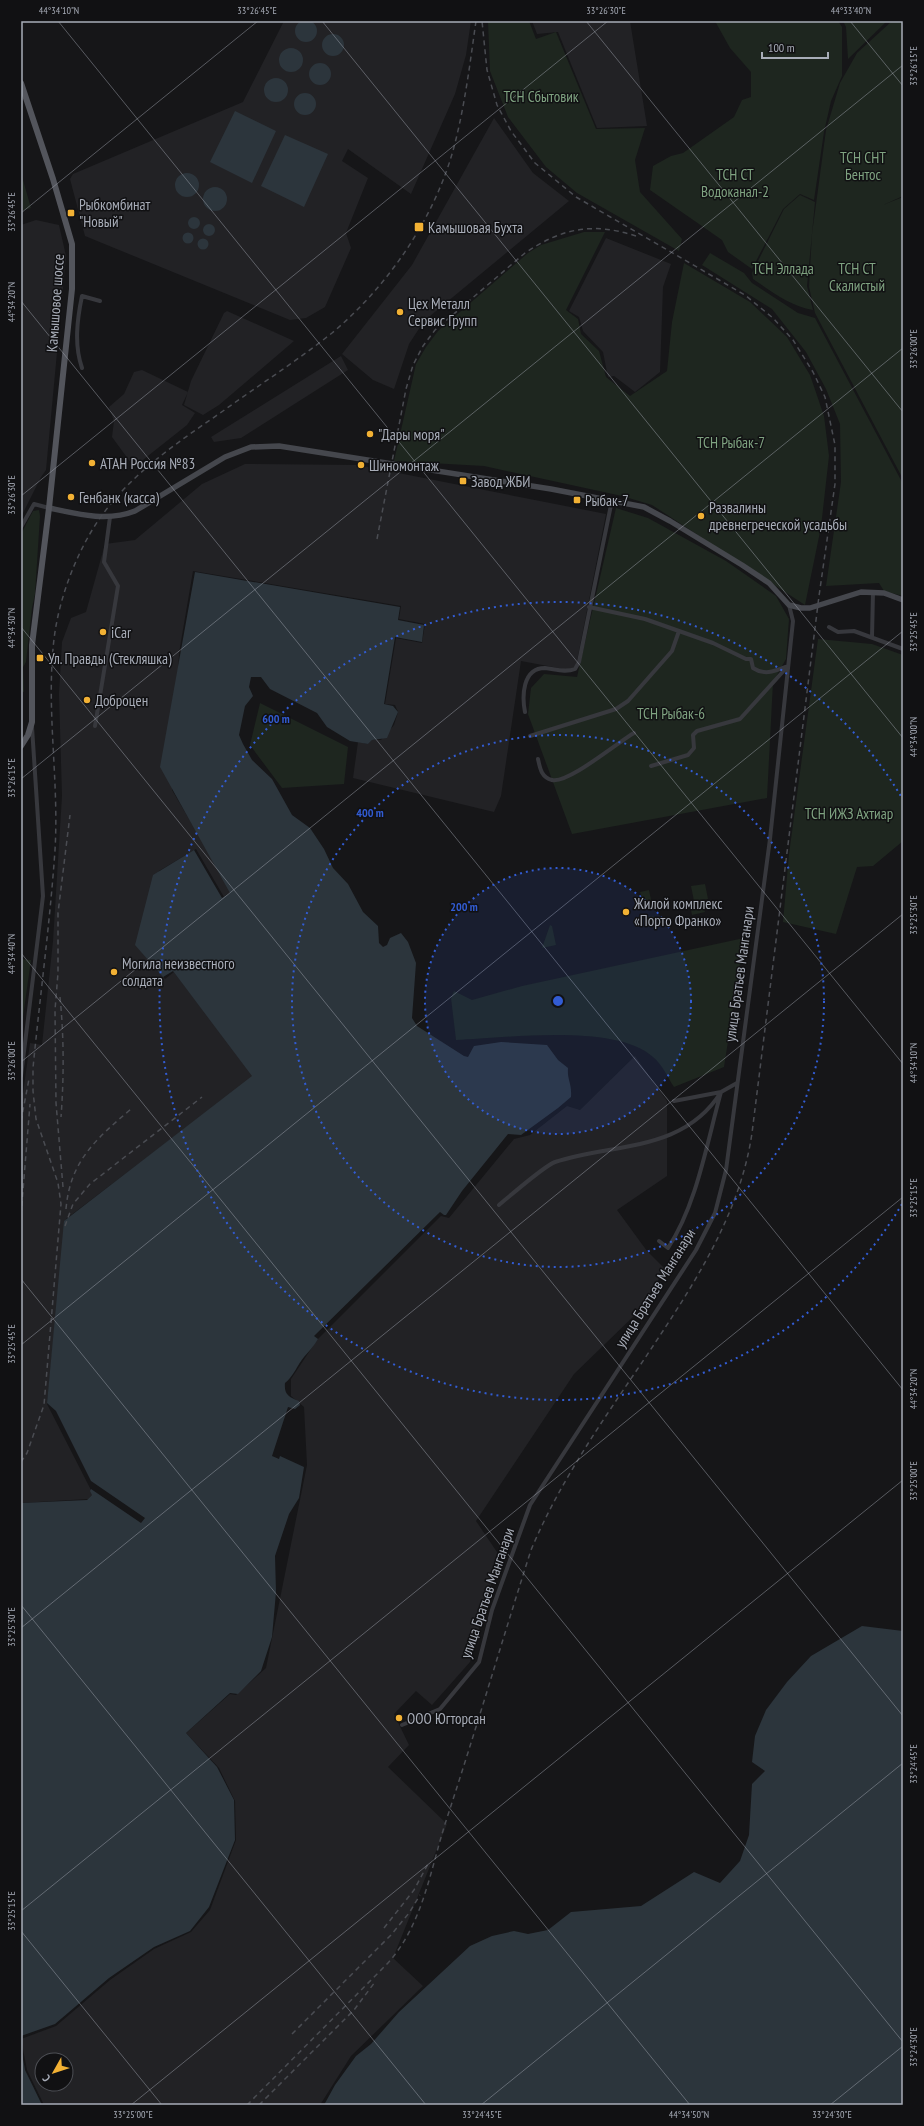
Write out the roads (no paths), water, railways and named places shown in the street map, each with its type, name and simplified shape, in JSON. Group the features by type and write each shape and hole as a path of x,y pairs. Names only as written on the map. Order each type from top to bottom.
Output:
{"main road":[{"name":"Камышовое шоссе","path":"21,83 54,179 72,244 72,289 49,508 32,645 32,722"},
{"path":"49,508 110,517 122,516 135,511 225,457 251,447 279,446 318,451 612,500 644,507 670,521 769,582 790,605 801,608 810,608 847,595 873,592 903,600"},
{"path":"21,746 28,735 32,722"}],"street":[{"path":"82,368 76,353 78,334 77,320 82,296 100,301"},
{"path":"525,712 522,698 523,686 533,672 543,668 569,672 575,669 579,662 612,500"},
{"path":"21,527 34,504 49,508"},
{"path":"95,726 118,586 104,562 110,517"},
{"path":"872,637 873,592"},
{"name":"улица Братьев Манганари","path":"402,1725 440,1709 479,1662 492,1610 530,1505 696,1250 715,1213 726,1170 770,839 792,621 790,605"},
{"path":"589,607 645,619 679,631 752,659 753,668 760,672 772,672 788,666"},
{"path":"829,627 838,632 854,631 903,649"},
{"path":"530,736 616,709 628,701 672,651 679,631"},
{"path":"651,766 688,755 694,748 693,735 697,731 740,719 788,666"},
{"path":"21,1076 42,896 32,722"},
{"path":"538,759 540,770 544,776 553,780 562,780 574,774 634,733"},
{"path":"674,1101 721,1092 737,1083"},
{"path":"499,1204 554,1162 671,1135 691,1124 716,1100 721,1092"},
{"path":"659,1241 668,1248 681,1228 699,1172 721,1092"}],"railway":[{"path":"21,1462 27,1453 44,1405 61,1204 58,1183 36,1119 33,1091 33,1068 48,932 55,850 56,800 51,699 53,649 57,620 64,592 80,552 87,539 114,500 130,483 165,452 292,363 332,333 372,294 407,249 422,225 435,199 446,173 454,147 467,84 476,21"},
{"path":"247,2105 386,1965 408,1934 417,1916 429,1880 445,1824 531,1550 555,1500 583,1451 696,1278 725,1222 737,1193 746,1164 752,1133 819,596 835,484 835,445 825,397 813,372 793,340 773,318 745,295 576,197 535,163 511,131 497,105 487,70 482,21"},
{"path":"377,539 406,389 413,365 423,346 435,330 525,253 552,238 578,230 592,229 606,229 636,236"},
{"path":"63,1187 56,1103 55,1010 58,973 58,913 70,815"},
{"path":"60,997 63,1057 61,1117"},
{"path":"21,1121 29,1079"},
{"path":"65,1226 73,1204 90,1184 202,1097"},
{"path":"21,1215 30,1104"},
{"path":"66,1209 73,1177 79,1164 96,1141 131,1109"},
{"path":"384,1928 414,1890 429,1862"},
{"path":"292,2034 391,1935 409,1913 420,1895"},
{"path":"259,2105 354,2010 375,1982"}],"place":[{"name":"Рыбкомбинат \"Новый\"","path":"71,213"},
{"name":"Камышовая Бухта","path":"419,227"},
{"name":"Цех Металл Сервис Групп","path":"400,312"},
{"name":"\"Дары моря\"","path":"370,434"},
{"name":"АТАН Россия №83","path":"92,463"},
{"name":"Шиномонтаж","path":"361,465"},
{"name":"Завод ЖБИ","path":"463,481"},
{"name":"Генбанк (касса)","path":"71,497"},
{"name":"Рыбак-7","path":"577,500"},
{"name":"Развалины древнегреческой усадьбы","path":"701,516"},
{"name":"iCar","path":"103,632"},
{"name":"Ул. Правды (Стекляшка)","path":"40,658"},
{"name":"Доброцен","path":"87,700"},
{"name":"Жилой комплекс «Порто Франко»","path":"626,912"},
{"name":"Могила неизвестного солдата","path":"114,972"},
{"name":"ООО Югторсан","path":"399,1718"}],"park label":[{"name":"ТСН Сбытовик","path":"541,96"},
{"name":"ТСН СНТ Бентос","path":"863,166"},
{"name":"ТСН СТ Водоканал-2","path":"735,182"},
{"name":"ТСН Эллада","path":"783,268"},
{"name":"ТСН СТ Скалистый","path":"857,276"},
{"name":"ТСН Рыбак-7","path":"731,442"},
{"name":"ТСН Рыбак-6","path":"671,713"},
{"name":"ТСН ИЖЗ Ахтиар","path":"849,813"}]}
